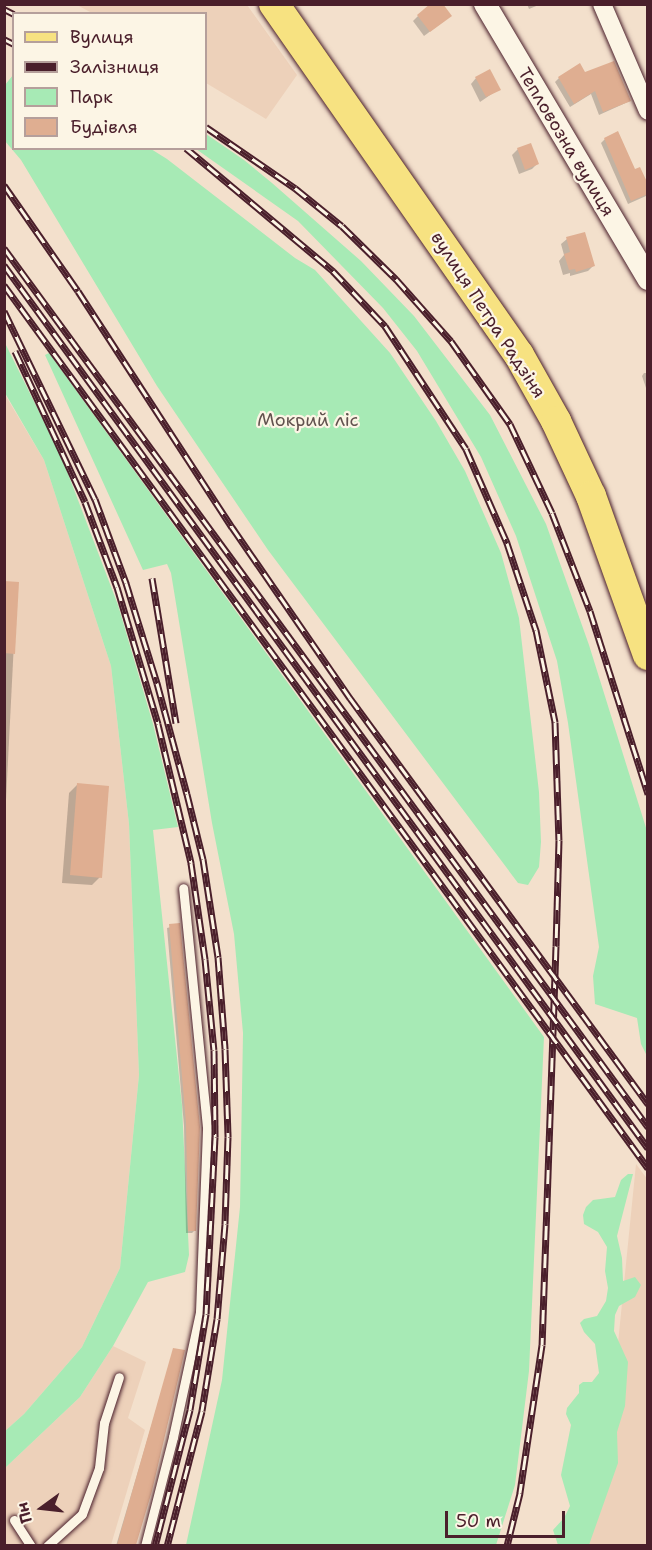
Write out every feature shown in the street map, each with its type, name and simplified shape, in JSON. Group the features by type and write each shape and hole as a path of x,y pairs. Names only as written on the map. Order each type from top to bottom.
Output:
{"main road":[{"name":"вулиця Петра Радзіня","path":"274,4 519,355 555,421 591,496 648,655"}],"street":[{"name":"Тепловозна вулиця","path":"484,4 648,279"},
{"path":"602,4 648,111"}],"lane":[{"path":"145,1545 173,1437 200,1312 207,1127 183,888"},
{"path":"47,1545 82,1514 99,1468 104,1423 119,1377"},
{"path":"14,1520 31,1545"}],"shaded area":[{"path":"77,5 247,5 297,75 266,119 207,84 207,12 90,12"},
{"path":"4,393 44,460 111,666 129,824 139,1075 120,1268 82,1347 24,1414 5,1431"},
{"path":"636,1164 648,1180 647,1545 575,1546 609,1433"},
{"path":"113,1346 146,1362 128,1418 145,1430 111,1545 5,1546 5,1468 80,1397"}],"green space":[{"name":"Мокрий ліс","path":"12,76 12,149 5,141 5,85"},
{"path":"207,135 272,183 361,261 414,316 490,415 546,524 589,645 647,831 647,1056 641,1044 637,1018 595,1004 593,976 599,947 568,723 557,661 516,536 481,457 417,351 383,308 298,221 197,150 207,150"},
{"name":"Мокрий ліс","path":"13,150 153,150 295,258 315,270 390,353 436,421 465,471 501,553 519,618 539,792 541,842 539,867 528,885 518,883 268,550 157,386 21,160"},
{"path":"5,343 62,458 118,605 153,724 178,827 153,830 182,1105 189,1255 185,1272 148,1282 113,1346 80,1397 5,1468 5,1431 24,1414 82,1347 120,1268 139,1075 129,824 111,666 44,460 5,393"},
{"path":"49,353 544,1037 529,1371 515,1485 496,1545 186,1545 222,1380 240,1207 243,1033 234,934 212,823 171,573 167,564 143,570 45,355"},
{"path":"628,1174 633,1174 617,1236 622,1258 623,1281 635,1277 641,1285 635,1297 619,1306 615,1315 614,1331 628,1362 625,1406 617,1432 618,1463 589,1545 558,1545 553,1530 564,1518 570,1506 561,1475 571,1425 566,1414 567,1408 579,1393 579,1385 583,1382 592,1382 599,1373 595,1344 584,1332 580,1323 584,1319 597,1316 606,1301 608,1288 605,1271 607,1247 598,1232 584,1224 583,1215 586,1207 593,1200 615,1197 621,1180"}],"building":[{"path":"430,4 443,4 452,16 430,32 417,15"},
{"path":"614,61 631,101 603,112 595,91 574,104 558,77 580,63 585,72"},
{"path":"490,69 501,90 486,97 475,77"},
{"path":"618,131 635,169 640,167 648,184 648,194 631,201 604,138"},
{"path":"531,143 539,164 525,170 517,148"},
{"path":"585,232 595,266 576,272 575,269 569,270 564,254 570,252 566,237"},
{"path":"4,581 19,582 15,654 4,653"},
{"path":"77,783 109,786 102,878 70,875"},
{"path":"180,923 200,1127 196,1231 188,1231 186,1123 169,924"},
{"path":"173,1348 185,1350 152,1491 136,1545 117,1545"}],"railway":[{"path":"4,9 12,13"},
{"path":"4,39 12,43"},
{"path":"207,128 295,188 342,226 396,279 451,341 510,424 552,513 590,611 648,794"},
{"path":"188,150 333,271 385,326 466,449 507,543 536,630 555,722 559,840 556,946 542,1345 520,1493 507,1546"},
{"path":"4,185 78,291 232,527 350,698 648,1104"},
{"path":"4,248 648,1127"},
{"path":"4,265 648,1148"},
{"path":"4,285 648,1168"},
{"path":"4,311 95,499 126,583 157,683 203,859 218,957 225,1049 228,1137 225,1224 217,1319 202,1411 167,1546"},
{"path":"15,351 85,502 117,587 158,724 191,863 205,959 214,1050 215,1137 206,1314 190,1410 155,1546"},
{"path":"152,578 176,723"}]}
